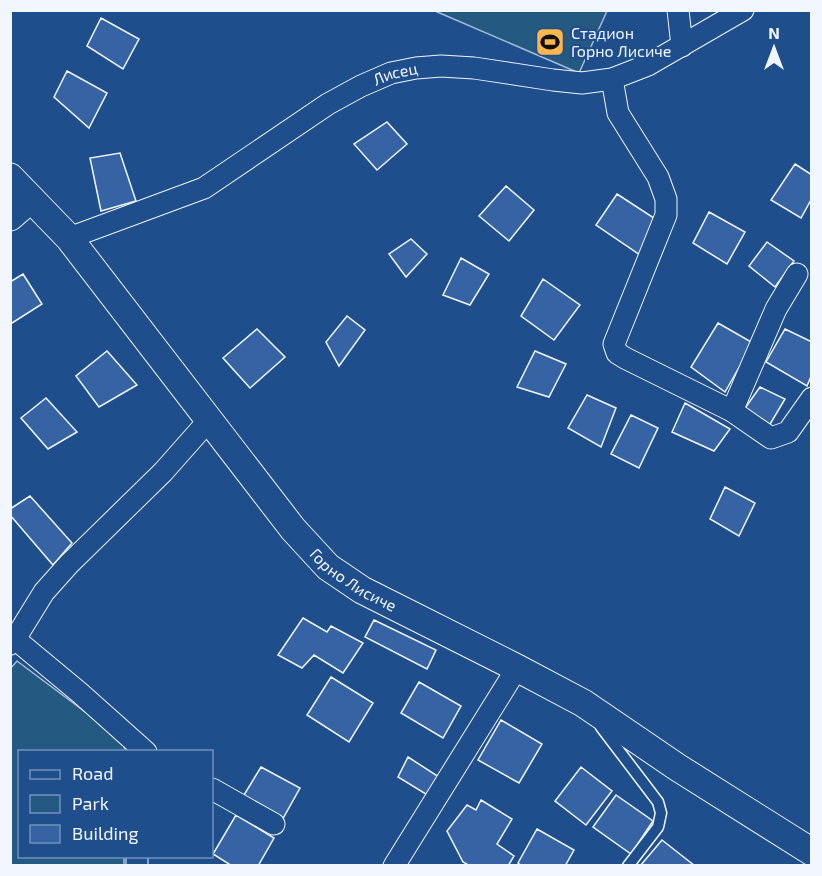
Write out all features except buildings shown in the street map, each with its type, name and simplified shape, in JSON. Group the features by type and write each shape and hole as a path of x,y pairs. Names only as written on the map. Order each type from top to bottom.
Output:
{"street":[{"path":"678,10 682,46"},
{"name":"Лисец","path":"69,238 204,188 328,104 391,73 441,66 474,68 582,83 612,79 648,65 743,10"},
{"path":"612,79 618,113 658,177 666,200 666,215 614,344 617,353 732,411 771,438 788,432 812,398"},
{"name":"Горно Лисиче","path":"10,177 69,238 293,529 328,567 362,590 583,703 677,767 812,852"},
{"path":"10,217 31,199"},
{"path":"732,411 776,309 797,274"},
{"path":"142,750 80,693 13,641 44,592 69,564 163,472 209,420"},
{"path":"394,866 517,668"},
{"path":"213,790 273,824"}],"lane":[{"path":"583,703 658,802 661,813 658,827 628,866"}],"green space":[{"name":"Стадион Горно Лисиче","path":"435,11 607,11 579,73"},
{"path":"17,661 120,738 126,750 18,750 18,858 124,858 124,865 11,866 10,669"}],"place":[{"name":"Стадион Горно Лисиче","path":"550,42"}]}
